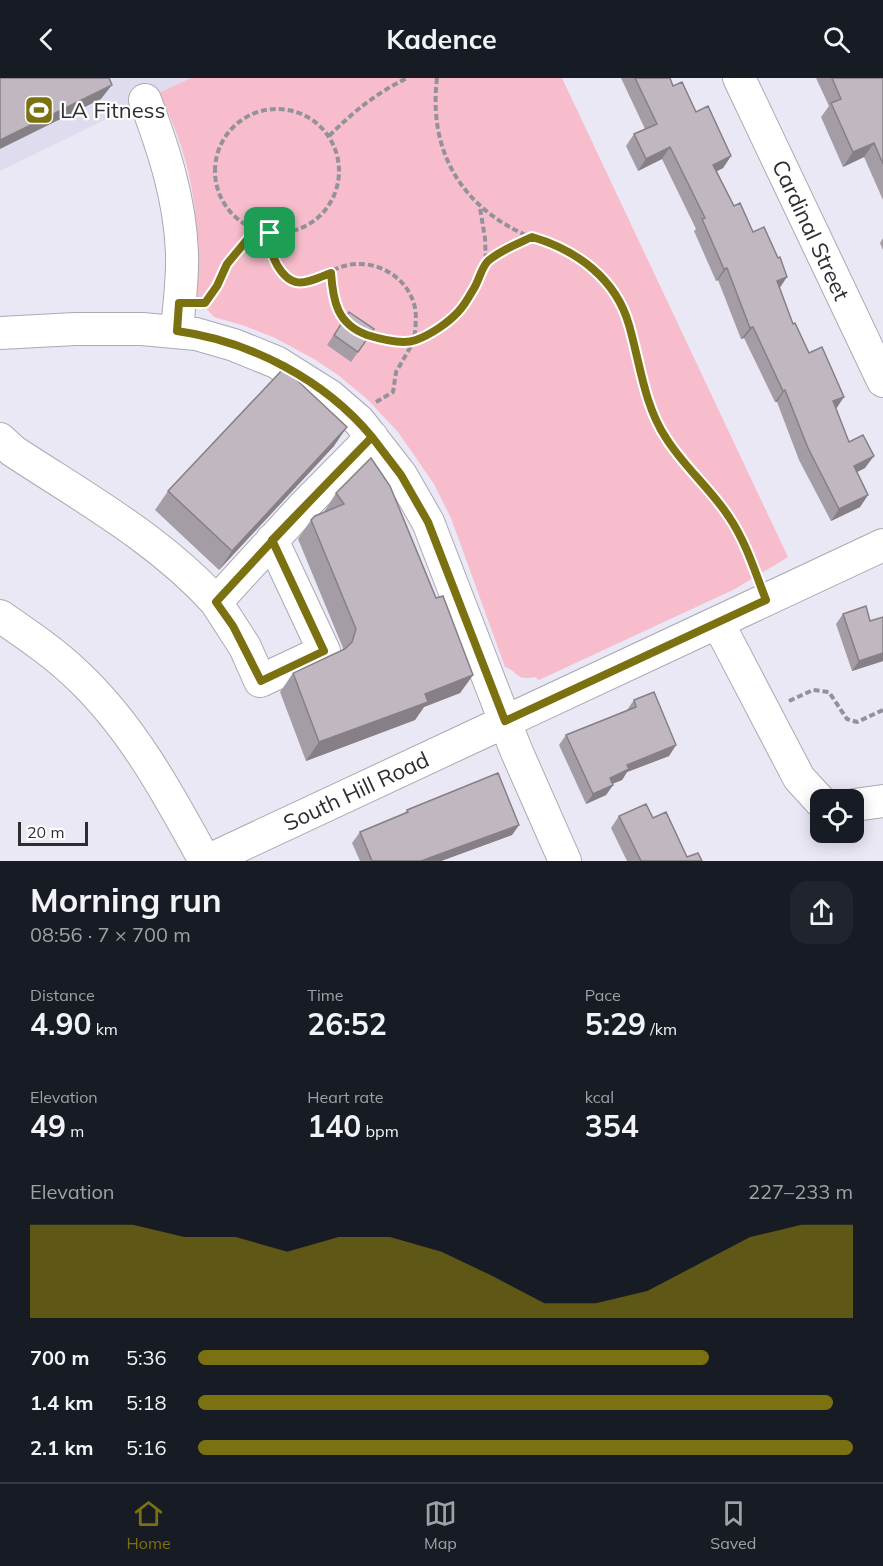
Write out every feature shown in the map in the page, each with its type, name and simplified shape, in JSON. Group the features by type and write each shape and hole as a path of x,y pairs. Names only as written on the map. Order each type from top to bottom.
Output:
{"street":[{"name":"Cardinal Street","path":"739,78 883,381"},
{"path":"145,100 167,159 178,204 182,254 178,317"},
{"path":"0,333 75,329 142,329 178,317"},
{"path":"178,317 196,334 234,345 276,363 330,396 366,429 401,475 428,522 505,721 565,861"},
{"path":"216,602 366,429"},
{"path":"0,439 13,451 154,544 197,581 233,626 261,681 324,651 272,540"},
{"name":"South Hill Road","path":"206,861 883,545"},
{"path":"0,616 36,640 77,674 114,714 143,753 206,861"},
{"path":"718,623 799,778 810,790"},
{"path":"864,804 883,801"}],"path":[{"path":"329,136 358,107 386,88 407,78"},
{"path":"437,78 434,103 440,139 452,169 466,192 480,207 505,225 570,252 600,275 619,300 629,324 650,403 665,437 729,517 741,539 766,600"},
{"path":"279,108 298,112 315,121 329,136 337,154 339,174 335,194 325,212 309,225 290,232 270,233 256,229 239,219 226,205 218,188 216,168 219,150 229,132 243,119 260,111 279,108"},
{"path":"359,332 379,339 414,341 436,329 459,312 475,287 486,263 480,207"},
{"path":"178,317 205,303 217,286 227,264 256,229"},
{"path":"270,233 269,251 284,277 294,282 305,282 346,265 364,264 388,270 405,285 415,308 414,341 396,372 393,392 378,400 366,429"},
{"path":"486,263 505,250 532,237"},
{"path":"331,273 332,296 343,319 351,326"},
{"path":"765,713 813,690 829,692 847,719 857,722 883,710"}],"shaded area":[{"path":"0,78 191,78 0,171"},
{"path":"191,78 562,78 788,557 735,589 539,680 535,677 520,677 505,667 451,518 434,484 398,432 368,400 314,359 275,338 214,317 196,298 196,218 188,169 181,145 159,93"}],"building":[{"name":"LA Fitness","path":"0,78 109,78 112,85 0,140"},
{"path":"635,78 670,78 673,86 682,82 696,112 708,106 731,156 713,165 734,206 740,203 753,232 764,227 778,258 780,257 787,277 777,281 793,324 795,323 809,353 822,347 844,397 833,401 849,442 863,435 874,456 854,466 868,495 839,509 808,448 785,390 783,391 753,327 750,328 727,268 724,269 702,219 705,218 670,147 646,159 634,134 657,124"},
{"path":"832,78 883,78 883,164 874,143 853,152 831,103 841,99"},
{"path":"349,312 374,329 358,352 334,335"},
{"path":"284,368 347,427 232,551 168,491"},
{"path":"371,458 390,486 436,598 443,596 473,675 425,694 428,702 319,742 293,673 345,649 352,642 356,629 311,520 315,516 344,504 336,493"},
{"path":"866,606 870,621 883,617 883,653 859,661 843,614"},
{"path":"654,692 676,745 627,765 629,769 610,778 613,785 593,794 566,735 636,707 634,700"},
{"path":"498,773 519,825 421,861 372,861 360,832"},
{"path":"646,804 653,818 666,812 687,857 698,853 702,861 641,861 619,816"}],"place":[{"name":"LA Fitness","path":"39,110"}],"route":[{"path":"270,233 256,229 227,264 217,286 205,303 179,303 177,331 234,345 276,363 330,396 359,421 372,437 302,508 272,540 216,602 245,647 261,681 324,651 272,540 372,437 401,475 428,522 505,721 766,600 741,539 729,517 665,437 650,403 629,324 619,300 600,275 570,252 532,237 505,250 486,263 475,287 459,312 436,329 414,341 379,339 359,332 343,319 332,296 331,273 305,282 294,282 284,277 269,251 270,233"}]}
